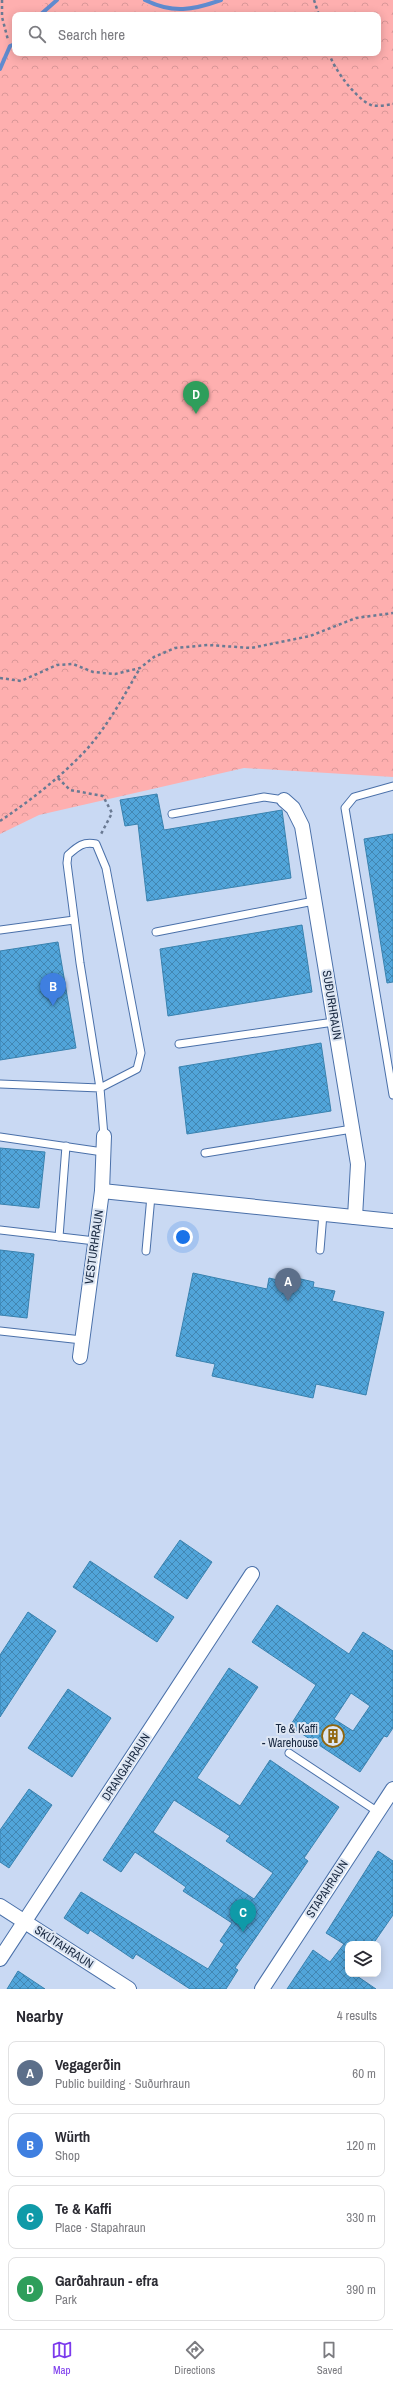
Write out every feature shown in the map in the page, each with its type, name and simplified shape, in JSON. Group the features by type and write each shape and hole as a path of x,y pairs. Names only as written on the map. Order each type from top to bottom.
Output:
{"street":[{"name":"SUÐURHRAUN","path":"284,800 293,808 302,826 358,1164 355,1217"},
{"name":"VESTURHRAUN","path":"80,1357 102,1191 104,1136"},
{"path":"102,1191 393,1221"},
{"name":"DRANGAHRAUN","path":"0,1960 252,1574"},
{"name":"STAPAHRAUN","path":"262,1989 393,1789"},
{"name":"SKÚTAHRAUN","path":"0,1906 128,1989"}],"lane":[{"path":"393,786 354,797 345,808 393,1095"},
{"path":"172,814 264,797 284,800"},
{"path":"0,1084 100,1088 137,1069 141,1053 106,868 96,844 88,842 80,845 68,855 67,863 74,920 100,1088 104,1136"},
{"path":"156,932 314,901"},
{"path":"0,930 74,920"},
{"path":"179,1044 334,1022"},
{"path":"205,1153 352,1129"},
{"path":"0,1137 103,1152"},
{"path":"59,1237 66,1146"},
{"path":"146,1251 151,1196"},
{"path":"320,1250 323,1214"},
{"path":"0,1230 95,1241"},
{"path":"0,1332 82,1340"},
{"path":"289,1753 378,1812"}],"path":[{"path":"1,0 2,17 8,40"},
{"path":"314,0 318,12"},
{"path":"330,56 335,69 362,99 372,105 393,104"},
{"path":"0,821 58,778 87,748 119,706 140,668 154,657 174,648 208,645 251,648 310,636 356,618 393,613"},
{"path":"0,678 21,681 57,665 73,664 93,672 116,674 140,668"},
{"path":"58,778 70,790 103,796 112,813 96,844"}],"green space":[{"path":"0,0 278,0 269,3 157,12 12,12 12,56 13,56 0,81"},
{"path":"49,0 138,0 154,9 164,11 184,9 211,2 238,0 393,0 393,777 244,768 39,815 0,834 0,59 12,41 12,56 381,56 381,12 35,12"}],"building":[{"path":"157,794 164,830 282,810 291,878 147,901 138,824 125,826 120,800"},
{"path":"393,834 393,982 387,983 364,839"},
{"path":"302,925 312,992 168,1016 160,949"},
{"path":"58,942 76,1048 0,1060 0,951"},
{"path":"321,1043 331,1111 187,1134 179,1067"},
{"path":"0,1148 45,1152 39,1208 0,1204"},
{"path":"0,1250 34,1254 27,1318 0,1315"},
{"path":"193,1273 267,1289 269,1278 291,1283 292,1277 314,1282 313,1287 335,1291 332,1301 384,1312 366,1395 316,1384 313,1398 212,1376 215,1364 176,1356"},
{"path":"180,1540 212,1562 187,1599 154,1577"},
{"path":"90,1561 174,1617 157,1642 73,1587"},
{"path":"277,1605 349,1654 363,1632 393,1651 393,1728 387,1737 384,1736 360,1772 290,1726 316,1685 252,1642","holes":["351,1693 370,1706 353,1731 334,1719"]},
{"path":"28,1612 56,1631 0,1717 0,1655"},
{"path":"229,1668 258,1687 197,1778 240,1806 270,1760 339,1807 304,1858 308,1861 235,1968 238,1970 226,1989 190,1989 136,1954 133,1959 90,1930 88,1934 64,1918 81,1892 208,1969 224,1944 220,1941 232,1923 183,1891 186,1887 135,1852 121,1872 103,1860","holes":["174,1800 230,1836 226,1841 273,1873 254,1899 153,1832"]},
{"path":"68,1689 111,1718 72,1777 28,1748"},
{"path":"29,1789 52,1805 9,1868 0,1862 0,1830"},
{"path":"378,1851 393,1861 393,1915 375,1941 345,1941 345,1977 358,1977 376,1989 287,1989 313,1950 330,1962 344,1944 326,1933"},
{"path":"18,1971 45,1989 7,1989"}],"waterway":[{"path":"43,12 57,0"},
{"path":"145,0 174,9 192,8 221,0"},
{"path":"0,69 10,46 12,45"}],"place":[{"name":"Garðahraun - efra","path":"196,414"},
{"name":"Würth","path":"53,1006"},
{"name":"Vegagerðin","path":"288,1301"},
{"name":"Te & Kaffi - Warehouse","path":"333,1736"},
{"name":"Te & Kaffi","path":"243,1932"}]}
